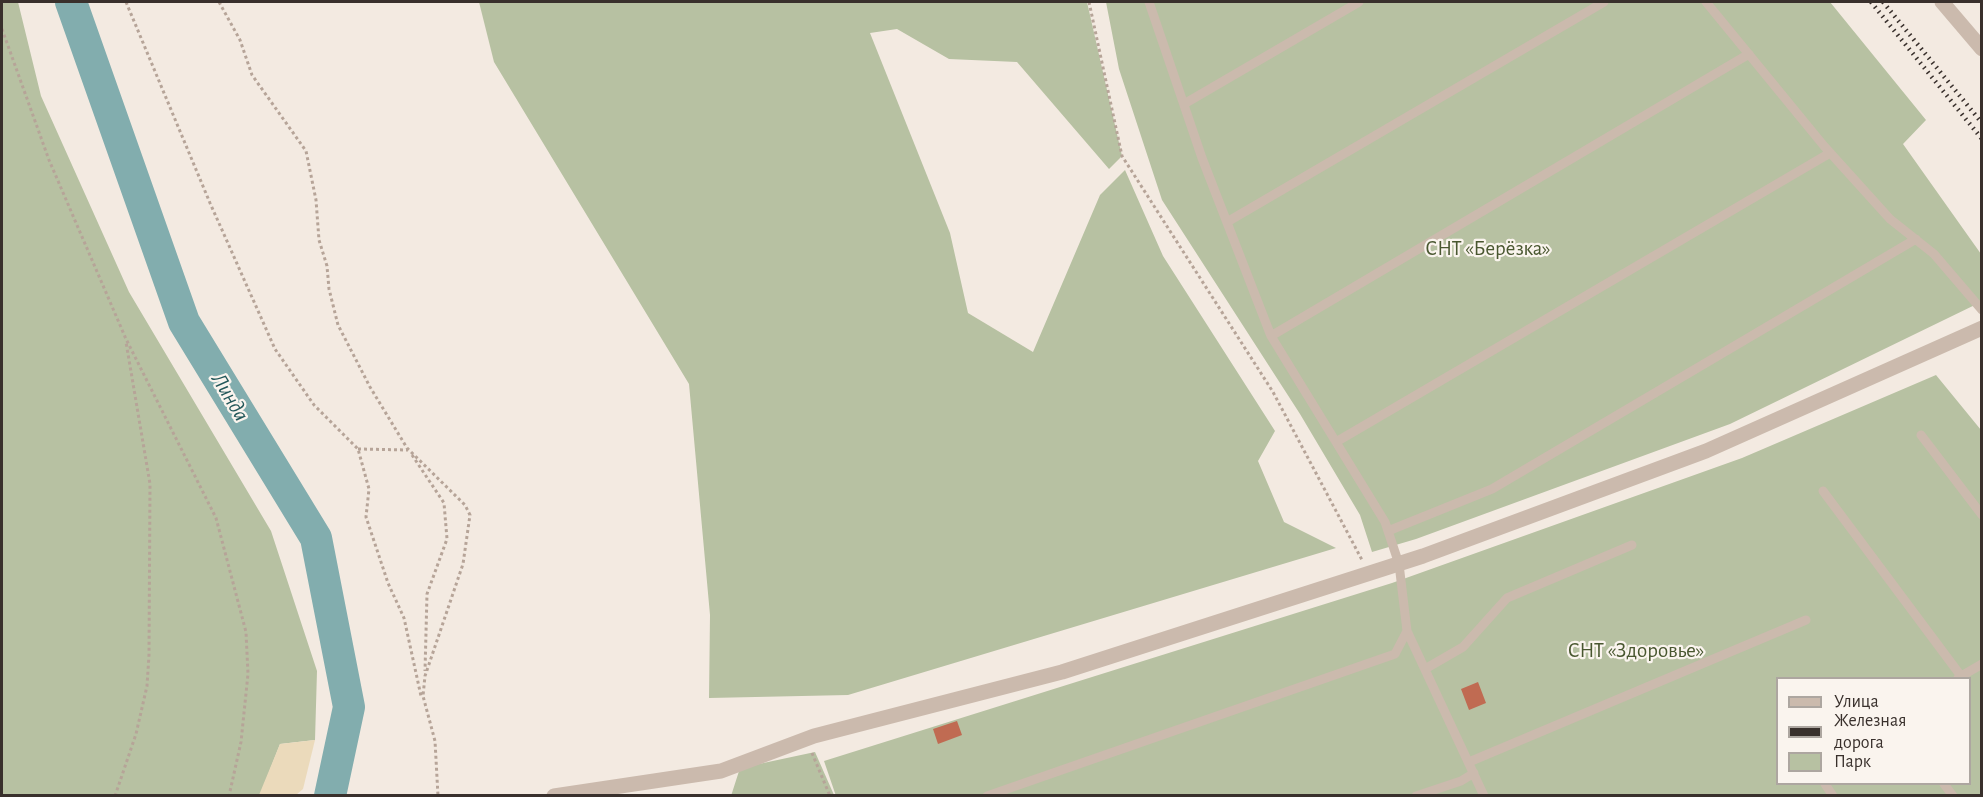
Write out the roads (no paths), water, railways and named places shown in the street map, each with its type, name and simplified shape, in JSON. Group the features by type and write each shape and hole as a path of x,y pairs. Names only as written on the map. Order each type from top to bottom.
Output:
{"street":[{"path":"1942,2 1982,49"},
{"path":"554,795 721,771 807,738 1062,672 1399,564 1706,452 1982,328"}],"lane":[{"path":"1149,2 1227,222 1271,336 1388,531 1399,564 1407,631 1484,795"},
{"path":"1184,104 1359,2"},
{"path":"1227,222 1604,2"},
{"path":"1706,2 1830,153 1890,219 1934,254 1982,310"},
{"path":"1271,336 1749,54"},
{"path":"1336,442 1830,153"},
{"path":"1388,531 1492,489 1916,239"},
{"path":"1921,435 1982,515"},
{"path":"1823,491 1959,677 1982,664"},
{"path":"1425,669 1463,648 1507,598 1632,546"},
{"path":"1469,762 1806,620"},
{"path":"987,795 1395,654 1407,631"},
{"path":"1416,795 1461,781 1474,773"}],"waterway":[{"name":"Линда","path":"71,2 184,322 316,538 349,707 330,796"}],"railway":[{"path":"1871,2 1982,139"},
{"path":"1883,2 1982,123"}],"park label":[{"name":"СНТ «Берёзка»","path":"1488,249"},
{"name":"СНТ «Здоровье»","path":"1636,651"}]}
